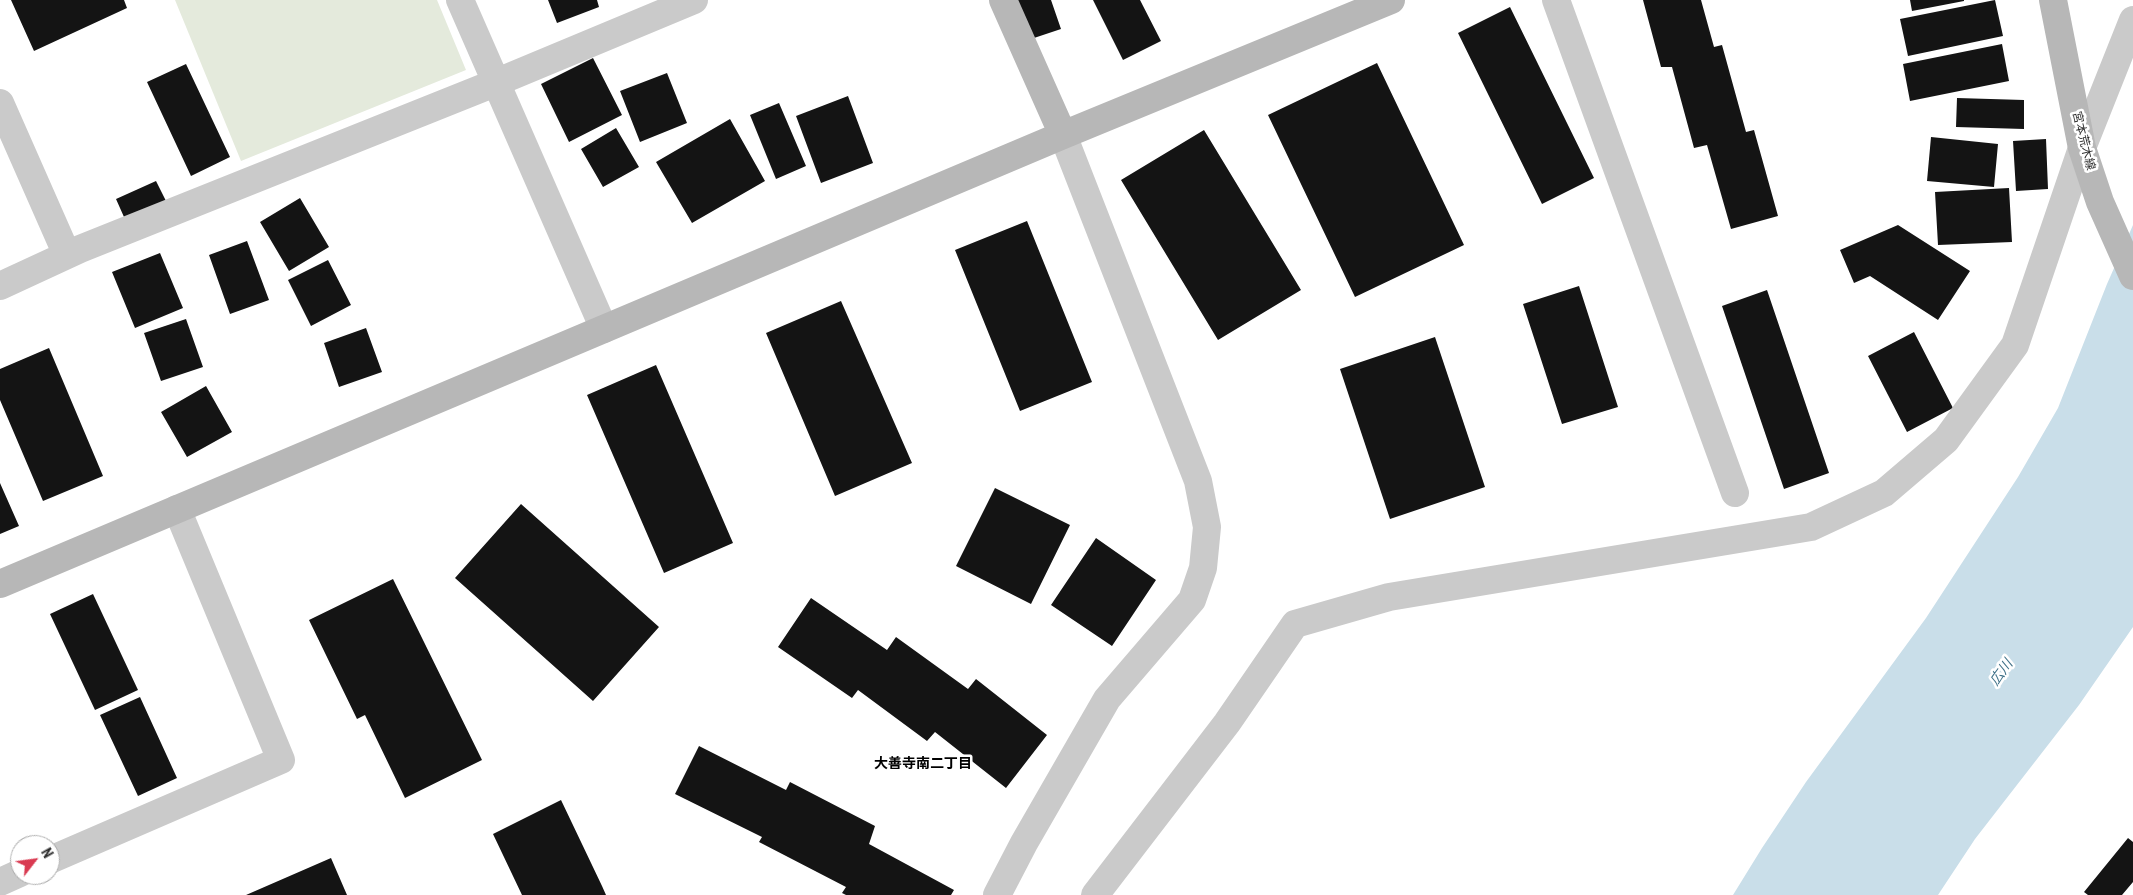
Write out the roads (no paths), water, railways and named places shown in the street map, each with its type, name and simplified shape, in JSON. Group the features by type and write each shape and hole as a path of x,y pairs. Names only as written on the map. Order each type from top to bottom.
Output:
{"street":[{"path":"460,0 604,329"},
{"path":"0,286 67,255 495,83 694,0"},
{"path":"997,895 1024,843 1107,699 1192,600 1202,568 1207,527 1198,481 1063,135 1003,0"},
{"path":"0,584 1063,135 1391,0"},
{"path":"1556,0 1735,493"},
{"name":"宮本荒木線","path":"2053,0 2082,148 2100,202 2133,276"},
{"path":"1095,895 1227,723 1295,624 1389,597 1811,527 1884,493 1946,440 2015,345 2082,148 2133,20"},
{"path":"0,103 67,255"},
{"path":"60,856 282,760 177,509"}],"water":[{"name":"広川","path":"2133,225 2133,627 2079,705 1975,839 1938,895 1733,895 1806,782 1926,618 2018,477 2058,408 2107,284"}],"district":[{"name":"大善寺南二丁目","path":"923,764"}]}
